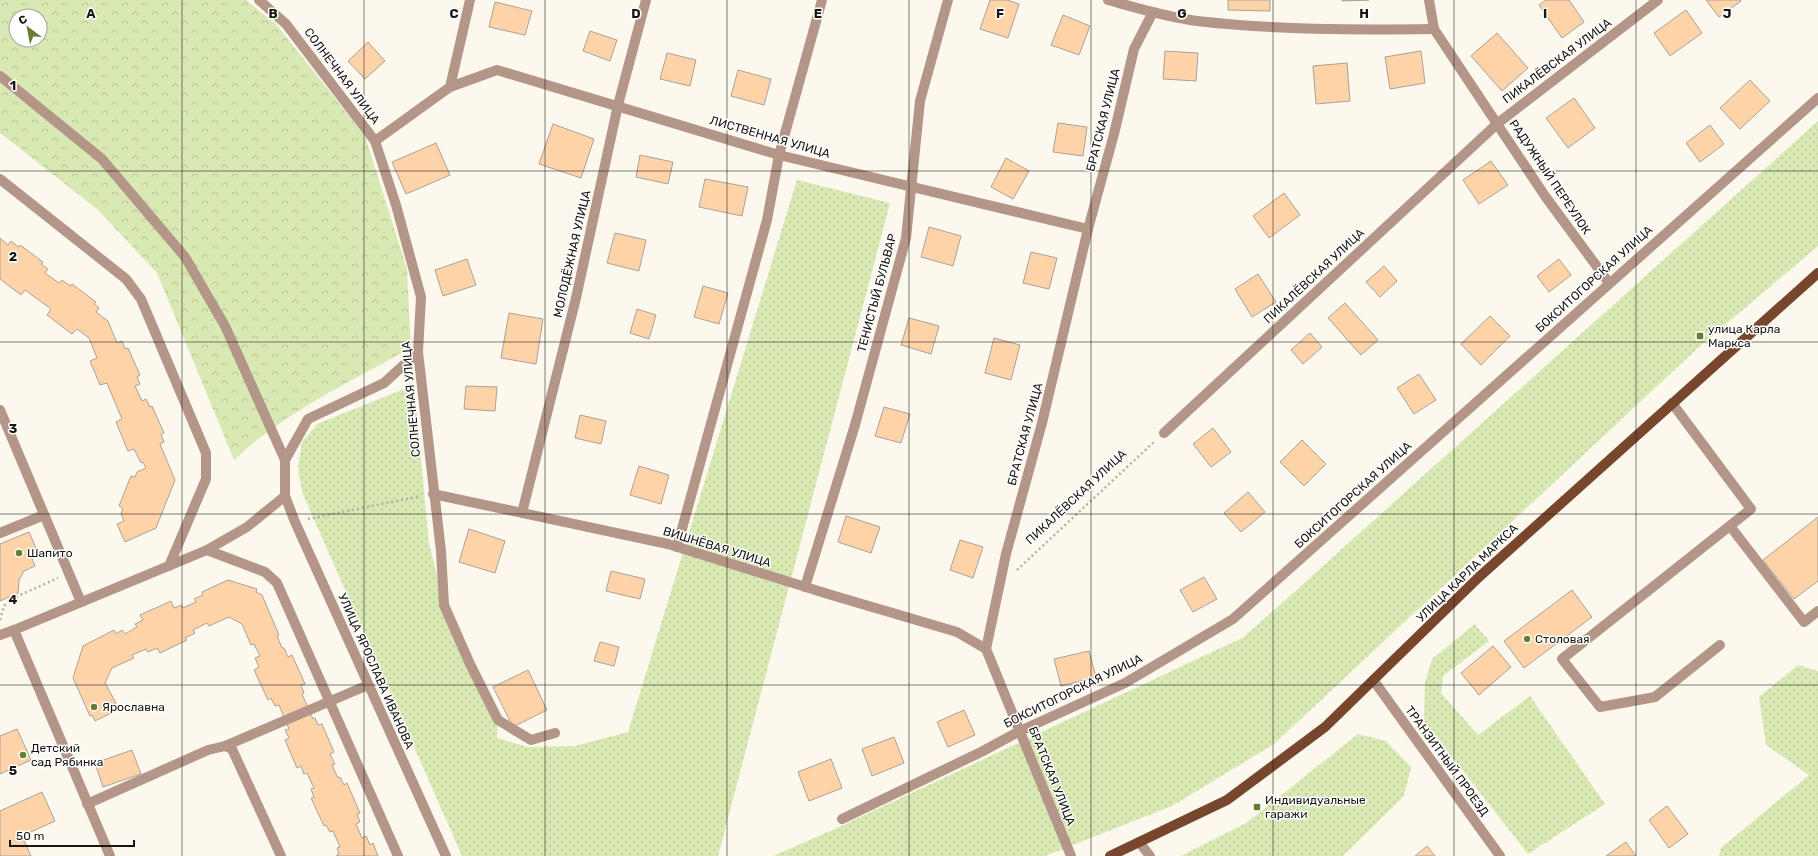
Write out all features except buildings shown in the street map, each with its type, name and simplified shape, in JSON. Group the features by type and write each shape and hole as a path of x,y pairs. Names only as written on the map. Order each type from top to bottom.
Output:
{"main road":[{"name":"УЛИЦА КАРЛА МАРКСА","path":"1110,856 1226,800 1325,727 1374,681 1479,577 1818,273"}],"street":[{"name":"СОЛНЕЧНАЯ УЛИЦА","path":"259,0 286,24 375,141 396,205 421,297 418,352 433,494 441,551 444,605 470,664 498,720 531,740 555,733"},
{"path":"450,87 470,0"},
{"name":"МОЛОДЁЖНАЯ УЛИЦА","path":"522,513 576,298 618,105 646,0"},
{"path":"677,547 767,220 779,155 822,0"},
{"name":"ТЕНИСТЫЙ БУЛЬВАР","path":"805,587 855,425 906,238 920,101 948,0"},
{"path":"1108,0 1153,12 1196,21 1332,30 1434,29"},
{"name":"РАДУЖНЫЙ ПЕРЕУЛОК","path":"1429,0 1434,29 1546,196 1609,283"},
{"name":"ПИКАЛЁВСКАЯ УЛИЦА","path":"1164,433 1498,123 1658,0"},
{"name":"БРАТСКАЯ УЛИЦА","path":"1071,856 986,649 1006,554 1042,423 1088,229 1114,134 1134,49 1153,12"},
{"name":"ЛИСТВЕННАЯ УЛИЦА","path":"375,141 450,87 497,70 618,105 779,155 1088,229"},
{"path":"0,76 102,159 185,257 225,326 285,460 285,496 247,527 207,550 0,635"},
{"name":"БОКСИТОГОРСКАЯ УЛИЦА","path":"842,819 983,751 1020,731 1125,683 1234,619 1818,98"},
{"path":"0,180 126,279 141,299 206,453 206,479 169,566"},
{"path":"285,460 308,419 384,383 418,352"},
{"path":"1672,403 1751,509 1562,659 1600,707 1655,697 1720,645"},
{"path":"0,410 81,602"},
{"name":"ВИШНЁВАЯ УЛИЦА","path":"433,494 677,547 957,632 986,649"},
{"name":"УЛИЦА ЯРОСЛАВА ИВАНОВА","path":"285,496 295,522 446,856"},
{"path":"0,533 44,515"},
{"path":"1730,526 1804,622 1818,611"},
{"path":"207,550 265,572 277,582 398,856"},
{"path":"14,630 110,856"},
{"name":"ТРАНЗИТНЫЙ ПРОЕЗД","path":"1374,681 1500,856"},
{"path":"87,804 208,750 225,746 368,685"},
{"path":"225,746 232,749 281,856"},
{"path":"1139,842 1150,856"}],"path":[{"name":"ПИКАЛЁВСКАЯ УЛИЦА","path":"1016,570 1164,433"},
{"path":"295,522 433,494"},
{"path":"0,620 4,606 9,600 69,573"}],"green space":[{"path":"0,0 246,0 276,24 365,136 407,269 411,348 296,412 234,460 157,273 97,209 0,133"},
{"path":"1818,121 1818,246 1700,346 1274,744 1172,806 1045,856 773,856 837,828 1244,637"},
{"path":"797,180 890,203 718,856 462,856 302,492 298,468 302,442 317,424 414,385 429,544 448,619 498,720 497,738 527,747 575,746 628,732"},
{"path":"1475,624 1489,641 1443,676 1441,693 1478,735 1530,696 1605,804 1528,854 1424,721 1425,682 1432,659"},
{"path":"1798,665 1818,671 1818,856 1719,856 1721,848 1809,775 1766,745 1759,697"},
{"path":"1358,734 1386,741 1411,767 1404,796 1343,856 1181,856 1246,823"}],"place":[{"name":"улица Карла Маркса","path":"1700,336"},
{"name":"Шапито","path":"19,553"},
{"name":"Столовая","path":"1527,639"},
{"name":"Ярославна","path":"94,707"},
{"name":"Детский сад Рябинка","path":"23,755"},
{"name":"Индивидуальные гаражи","path":"1257,807"}]}
